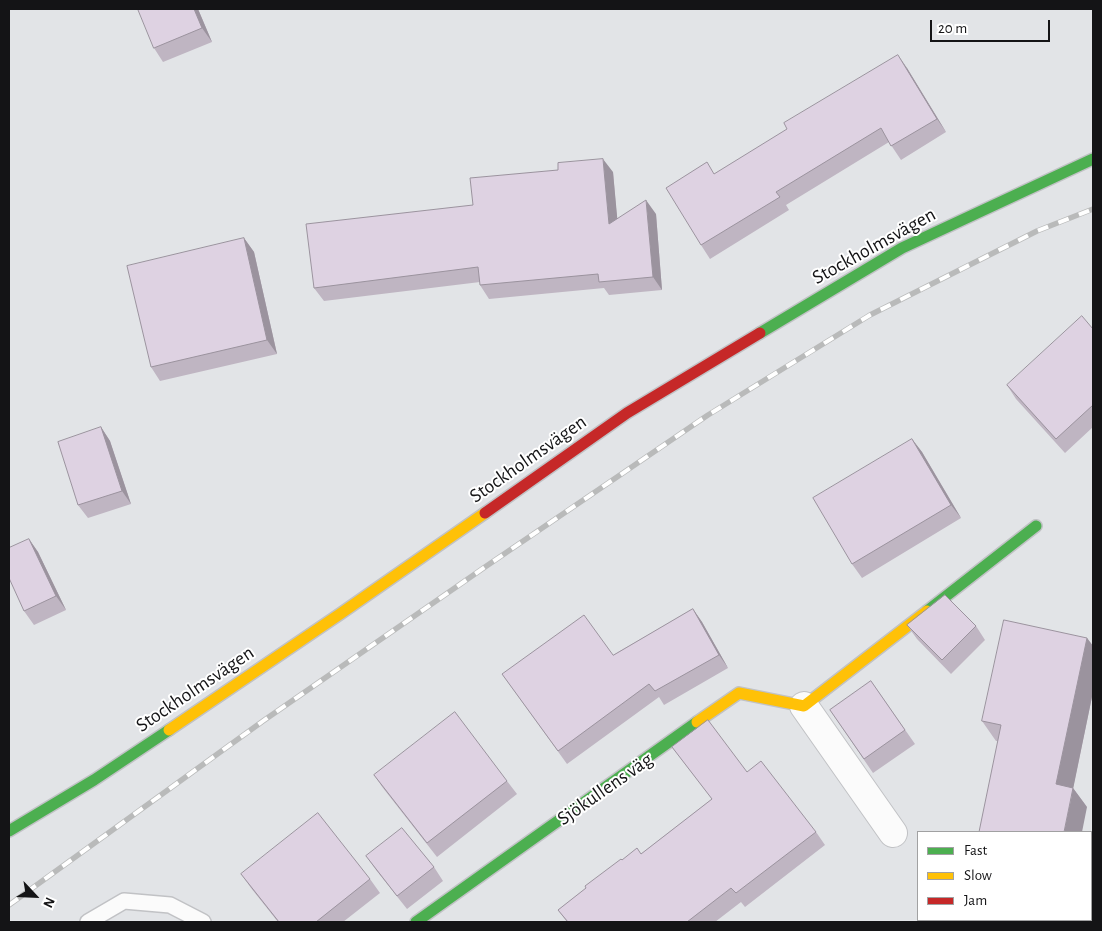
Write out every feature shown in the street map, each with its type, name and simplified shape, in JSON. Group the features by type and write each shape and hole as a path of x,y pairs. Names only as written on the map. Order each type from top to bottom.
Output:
{"main road":[{"name":"Stockholmsvägen","path":"9,831 94,780 340,614 627,413 902,248 1093,159"},
{"path":"804,706 1036,526"},
{"name":"Sjökullens väg","path":"416,922 739,693 804,706"}],"street":[{"path":"804,706 893,834"}],"lane":[{"path":"88,922 124,901 170,905 203,922"}],"building":[{"path":"138,9 194,9 202,28 154,48"},
{"path":"898,55 937,119 891,146 881,128 776,192 780,197 701,245 666,188 707,162 714,174 787,129 784,123"},
{"path":"603,159 609,224 646,200 653,277 599,282 598,274 480,285 478,267 314,288 306,224 473,205 470,178 558,170 558,163"},
{"path":"244,238 267,340 151,367 127,266"},
{"path":"1082,316 1093,329 1093,405 1056,439 1007,385"},
{"path":"101,427 122,491 78,505 58,442"},
{"path":"912,439 951,505 852,564 813,498"},
{"path":"29,539 56,596 24,611 9,578 9,548"},
{"path":"945,595 976,626 942,660 907,625"},
{"path":"693,609 719,655 655,691 649,684 558,751 502,674 584,615 613,655"},
{"path":"1004,620 1087,638 1056,784 1073,788 1064,831 979,831 1001,725 982,721"},
{"path":"871,681 905,730 864,759 830,710"},
{"path":"455,712 507,781 427,843 374,775"},
{"path":"708,720 747,772 761,761 816,832 736,893 731,888 687,922 568,922 558,910 586,888 585,886 637,848 641,854 712,799 672,747"},
{"path":"318,813 370,879 316,922 279,922 241,874"},
{"path":"402,828 434,867 397,896 366,856"}],"railway":[{"path":"9,905 263,721 708,415 870,315 1037,231 1093,209"}],"traffic: fast":[{"path":"760,333 902,248 1093,159"},
{"path":"927,611 1036,526"},
{"path":"416,922 697,722"},
{"path":"9,831 94,780 169,730"}],"traffic: slow":[{"path":"169,730 485,513"},
{"path":"697,722 739,693 804,706 927,611"}],"traffic: jam":[{"path":"485,513 627,413 760,333"}]}
